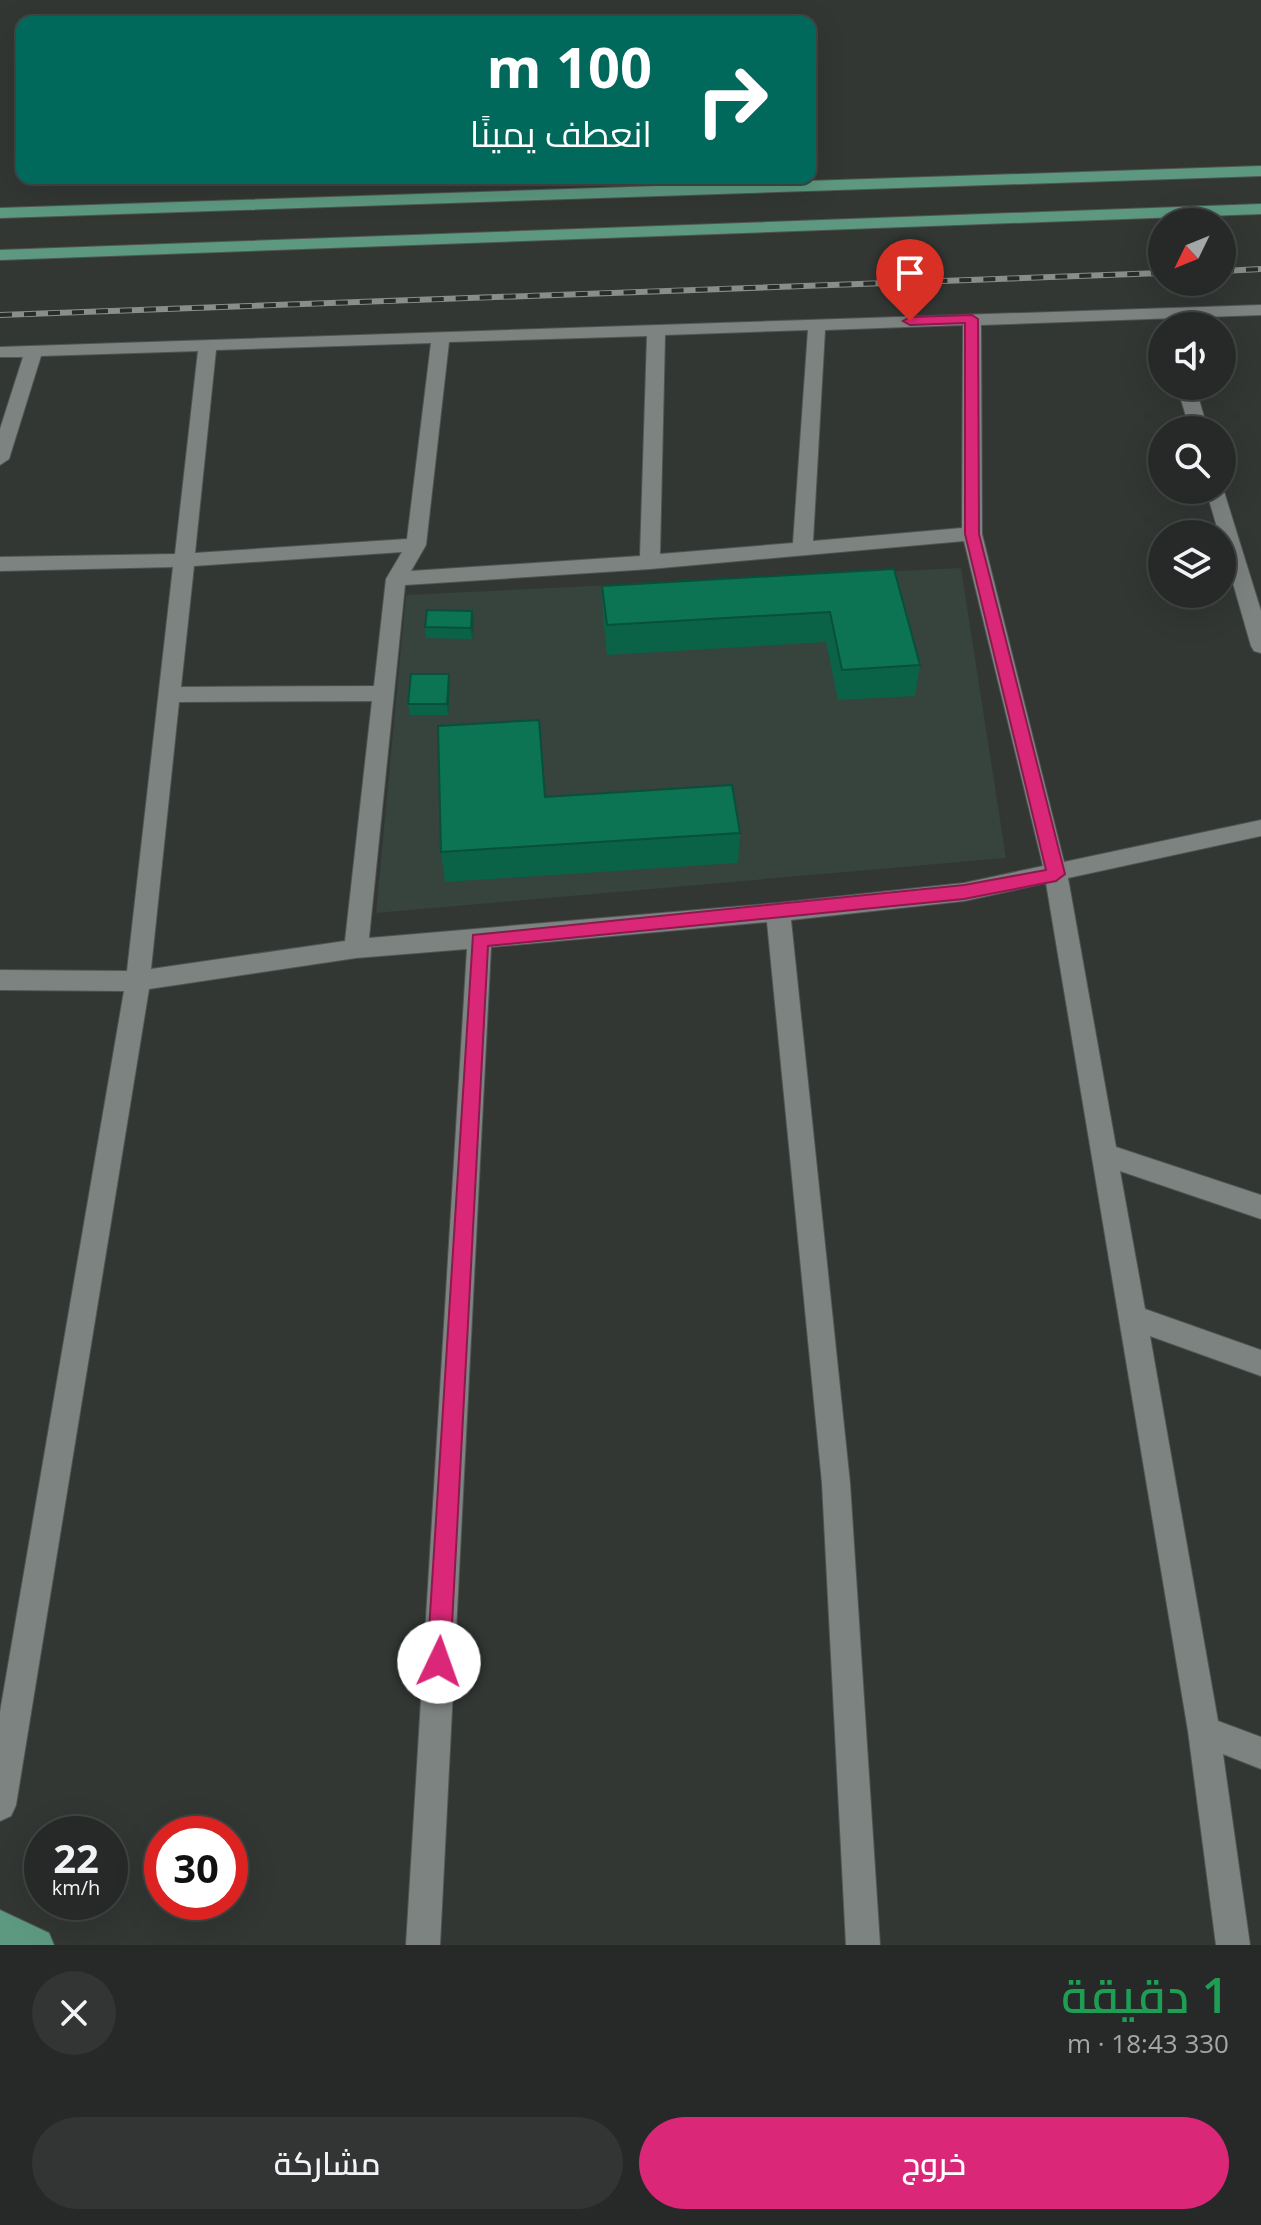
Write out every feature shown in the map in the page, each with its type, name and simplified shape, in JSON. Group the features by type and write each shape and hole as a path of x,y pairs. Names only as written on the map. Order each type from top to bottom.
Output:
{"main road":[{"path":"0,213 1261,171"},
{"path":"0,255 1261,209"},
{"path":"0,1927 37,1945"}],"street":[{"path":"1236,313 1261,310"},
{"path":"972,319 972,534 1056,874 1204,1731 1233,1945"},
{"path":"0,352 972,319 1148,320"},
{"path":"803,549 817,324"},
{"path":"650,562 656,329"},
{"path":"356,949 396,579 416,545 440,337"},
{"path":"0,1805 138,981 208,344"},
{"path":"0,459 34,350"},
{"path":"1220,504 1261,646"},
{"path":"396,579 650,562 972,534"},
{"path":"0,564 184,560 416,545"},
{"path":"169,695 386,693"},
{"path":"0,980 138,981 356,949 778,912 964,892 1261,828"},
{"path":"778,912 836,1483 863,1945"},
{"path":"423,1945 479,940"},
{"path":"1104,1154 1261,1207"},
{"path":"1132,1317 1261,1363"},
{"path":"1204,1731 1261,1753"}],"shaded area":[{"path":"961,568 1006,858 376,913 406,595"}],"building":[{"path":"894,569 920,665 842,670 830,612 607,625 602,586"},
{"path":"427,610 472,611 471,628 425,627"},
{"path":"411,674 449,674 447,704 408,704"},
{"path":"539,720 545,797 732,785 740,833 441,852 438,726"}],"railway":[{"path":"1236,270 1261,269"},
{"path":"0,315 1148,274"}],"route":[{"path":"439,1662 479,940 964,892 1056,874 972,534 972,319 910,321"}]}
